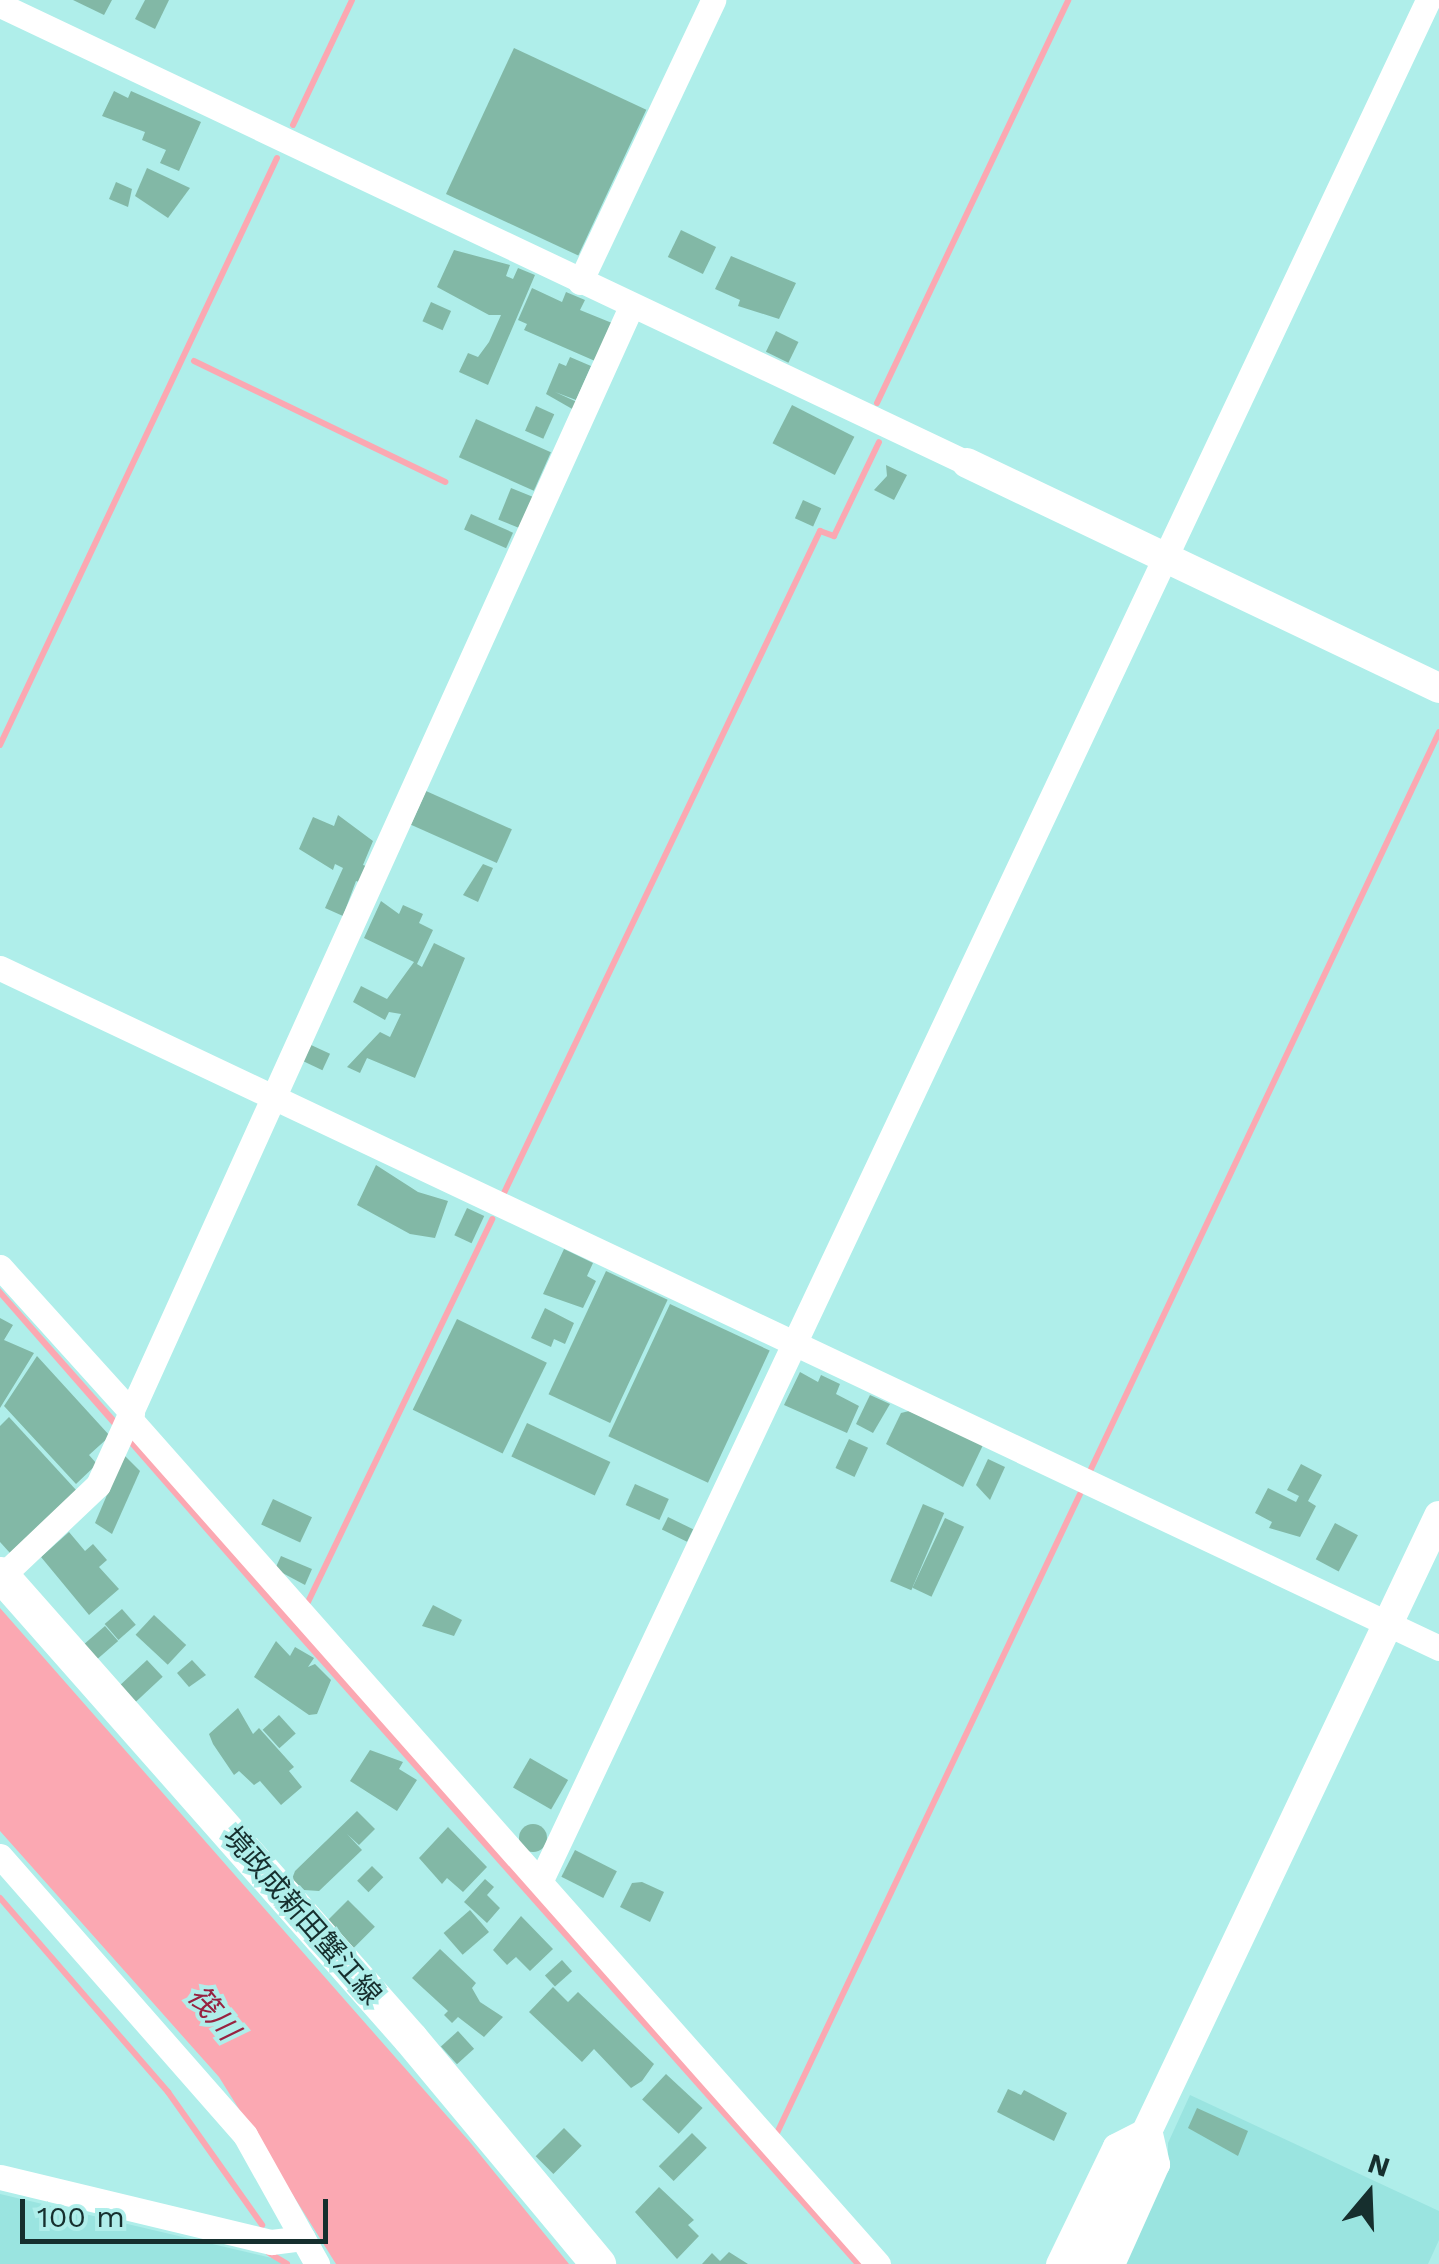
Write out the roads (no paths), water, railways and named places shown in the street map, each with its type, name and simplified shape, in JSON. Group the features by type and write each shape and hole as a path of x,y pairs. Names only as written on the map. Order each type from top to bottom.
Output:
{"main road":[{"name":"境政成新田蟹江線","path":"1,1575 410,2038 598,2264"}],"street":[{"path":"580,282 713,0"},
{"path":"541,1880 1428,0"},
{"path":"0,5 1439,688"},
{"path":"1,1575 98,1485 631,307"},
{"path":"0,968 1439,1648"},
{"path":"0,1267 127,1424 541,1880 878,2264"},
{"path":"1084,2264 1439,1516"},
{"path":"5,1868 245,2135 318,2264"},
{"path":"1058,2264 1114,2146 1149,2129"},
{"path":"1112,2264 1157,2164 1149,2129"},
{"path":"0,2177 271,2242 303,2238"}],"water":[{"path":"0,1288 865,2264 854,2264 286,1624 0,1297"},
{"name":"筏川","path":"0,1608 469,2141 569,2264 336,2264 219,2077 0,1831"}],"waterway":[{"path":"293,125 352,0"},
{"path":"877,403 1068,0"},
{"path":"0,745 277,158"},
{"path":"194,361 445,482"},
{"path":"503,1195 820,531 834,536 879,442"},
{"path":"1091,1469 1439,732"},
{"path":"308,1602 492,1219"},
{"path":"777,2133 1080,1494"},
{"path":"0,1898 168,2092 262,2225"},
{"path":"269,2253 287,2264"}]}
